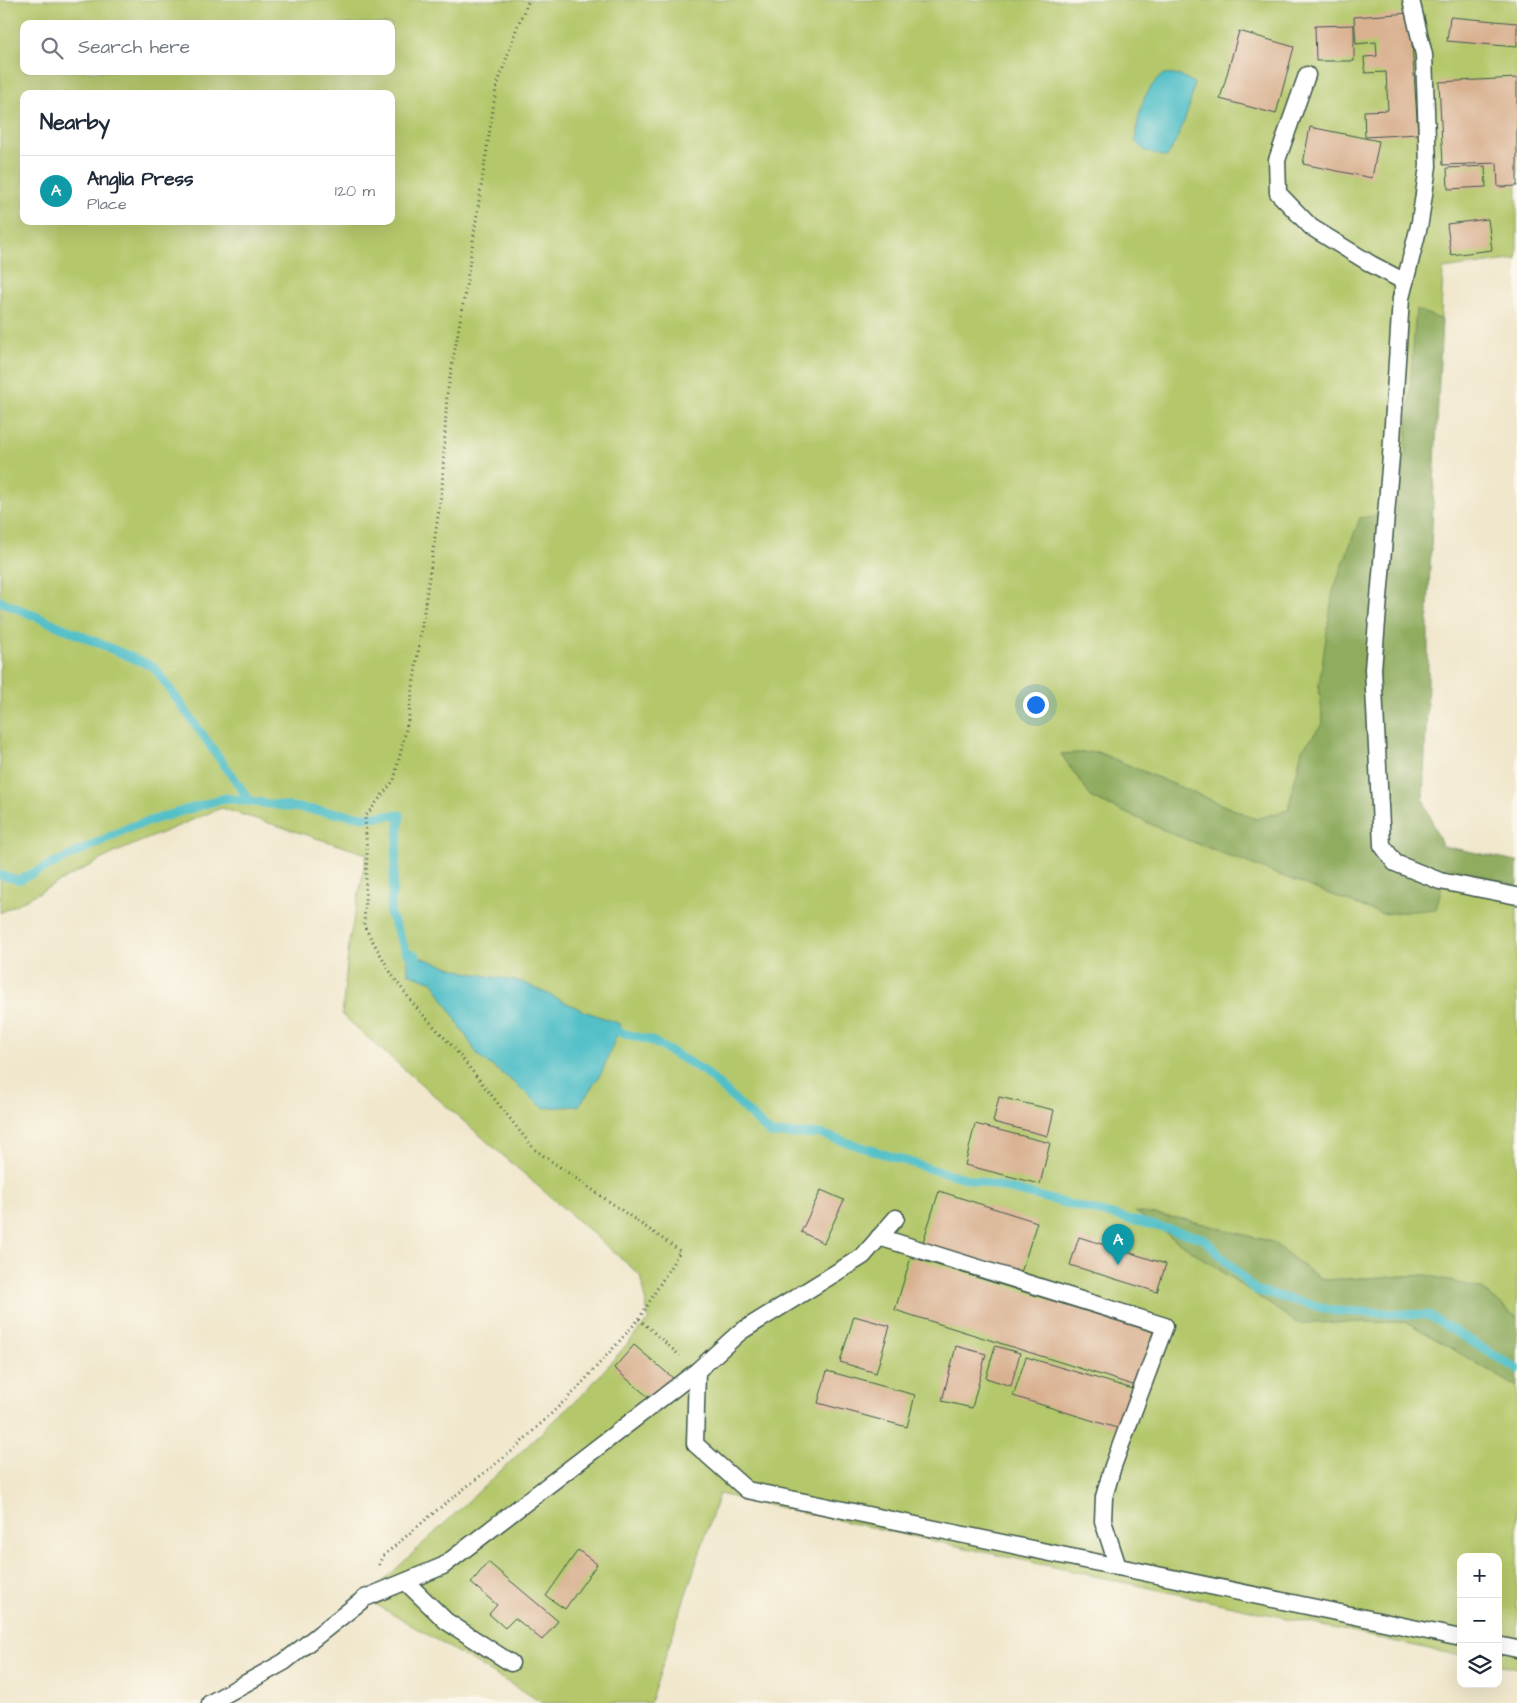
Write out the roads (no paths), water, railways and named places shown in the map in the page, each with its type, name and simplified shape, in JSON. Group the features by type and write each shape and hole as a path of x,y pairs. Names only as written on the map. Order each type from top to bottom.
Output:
{"lane":[{"path":"1411,0 1424,55 1428,166 1420,222 1401,298 1391,456 1373,669 1382,845 1395,863 1440,881 1517,896"},
{"path":"1307,75 1277,160 1278,193 1310,227 1405,282"},
{"path":"210,1703 284,1662 365,1598 407,1583 443,1566 697,1371 740,1332 863,1256 896,1218"},
{"path":"880,1237 1165,1326 1113,1466 1104,1497 1103,1521 1118,1567"},
{"path":"697,1371 696,1444 747,1490 1457,1637"},
{"path":"407,1583 446,1621 511,1663"},
{"path":"1502,1647 1517,1649"}],"water":[{"path":"1163,74 1182,76 1194,83 1184,121 1167,157 1145,151 1135,141 1142,104 1149,90"},
{"path":"407,953 465,972 522,982 584,1011 621,1024 602,1072 579,1106 544,1108 478,1056 433,982 408,973"}],"waterway":[{"path":"0,601 154,667 250,801"},
{"path":"0,875 19,880 130,827 225,798 365,817 400,815 390,914 407,953 416,956"},
{"path":"608,1029 652,1041 704,1071 771,1134 821,1134 934,1170 1203,1238 1255,1290 1335,1311 1428,1315 1517,1369"}],"place":[{"name":"Anglia Press","path":"1118,1265"}]}
